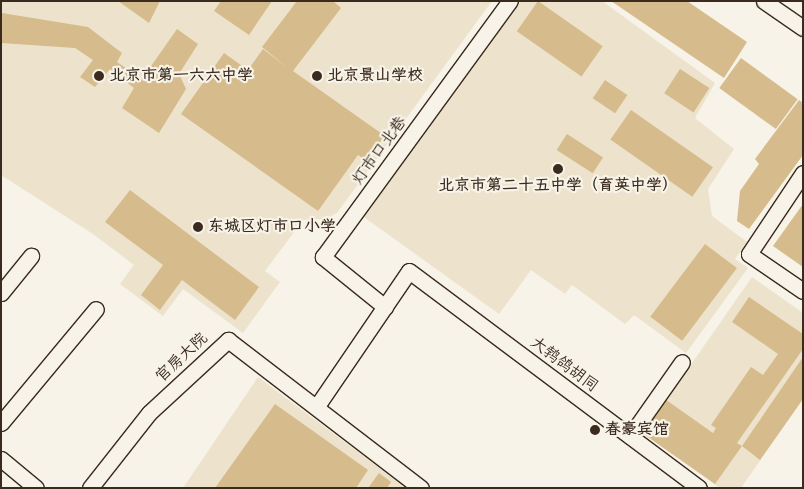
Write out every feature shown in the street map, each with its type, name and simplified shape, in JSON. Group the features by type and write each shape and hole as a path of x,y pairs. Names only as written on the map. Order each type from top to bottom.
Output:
{"street":[{"name":"灯市口北巷","path":"385,307 323,257 510,1"},
{"path":"764,1 803,28"},
{"path":"803,173 749,254 803,291"},
{"path":"1,292 31,256"},
{"name":"大鹁鸽胡同","path":"385,307 409,271 699,488"},
{"path":"385,307 317,406 421,488"},
{"path":"1,424 96,309"},
{"name":"官房大院","path":"90,488 149,412 228,340 317,406"},
{"path":"630,436 682,362"},
{"path":"1,459 36,488"}],"shaded area":[{"path":"1,1 492,1 337,213 324,219 303,220 265,271 280,282 243,333 183,289 163,316 120,284 134,265 93,234 1,175"},
{"name":"北京市第二十五中学（育英中学）","path":"515,1 602,1 715,83 695,118 734,149 708,189 712,216 747,242 735,259 748,268 686,353 634,315 625,324 572,285 565,294 531,270 499,314 361,215"},
{"path":"752,277 803,313 803,399 741,488 720,488 638,430 662,397 667,399"},
{"path":"258,377 406,488 183,488"}],"building":[{"path":"118,1 160,1 149,23"},
{"path":"221,1 272,1 249,35 214,11"},
{"path":"297,1 333,1 341,8 293,71 385,136 367,161 358,155 318,211 181,114 224,53 248,70 263,49 288,68 262,47"},
{"path":"538,1 603,46 581,77 517,31"},
{"path":"611,1 687,1 747,42 724,78"},
{"path":"2,13 88,27 122,53 117,62 142,79 177,29 198,44 179,74 186,89 159,133 122,108 134,88 110,69 95,87 80,77 93,60 75,48 1,43"},
{"path":"741,58 798,99 776,129 719,88"},
{"path":"680,69 709,88 694,112 664,93"},
{"path":"605,80 627,95 615,113 593,98"},
{"path":"799,100 803,103 803,155 749,229 737,221 740,191 759,164 755,159"},
{"path":"631,110 713,167 692,197 610,139"},
{"path":"567,134 603,157 593,173 557,150"},
{"path":"130,190 259,287 235,320 182,280 160,310 141,295 163,265 105,222"},
{"path":"803,204 803,267 773,246"},
{"path":"705,244 737,268 682,341 650,317"},
{"path":"749,297 803,334 803,349 737,443 742,446 715,484 638,430 662,397 713,433 716,428 711,425 751,367 763,375 778,354 732,322"},
{"path":"803,357 803,399 760,460 742,446"},
{"path":"275,404 368,470 356,488 215,488"},
{"path":"379,473 391,482 387,488 368,488"}],"place":[{"name":"北京市第一六六中学","path":"99,76"},
{"name":"北京景山学校","path":"317,76"},
{"name":"北京市第二十五中学（育英中学）","path":"558,169"},
{"name":"东城区灯市口小学","path":"198,227"},
{"name":"春豪宾馆","path":"595,430"}]}
